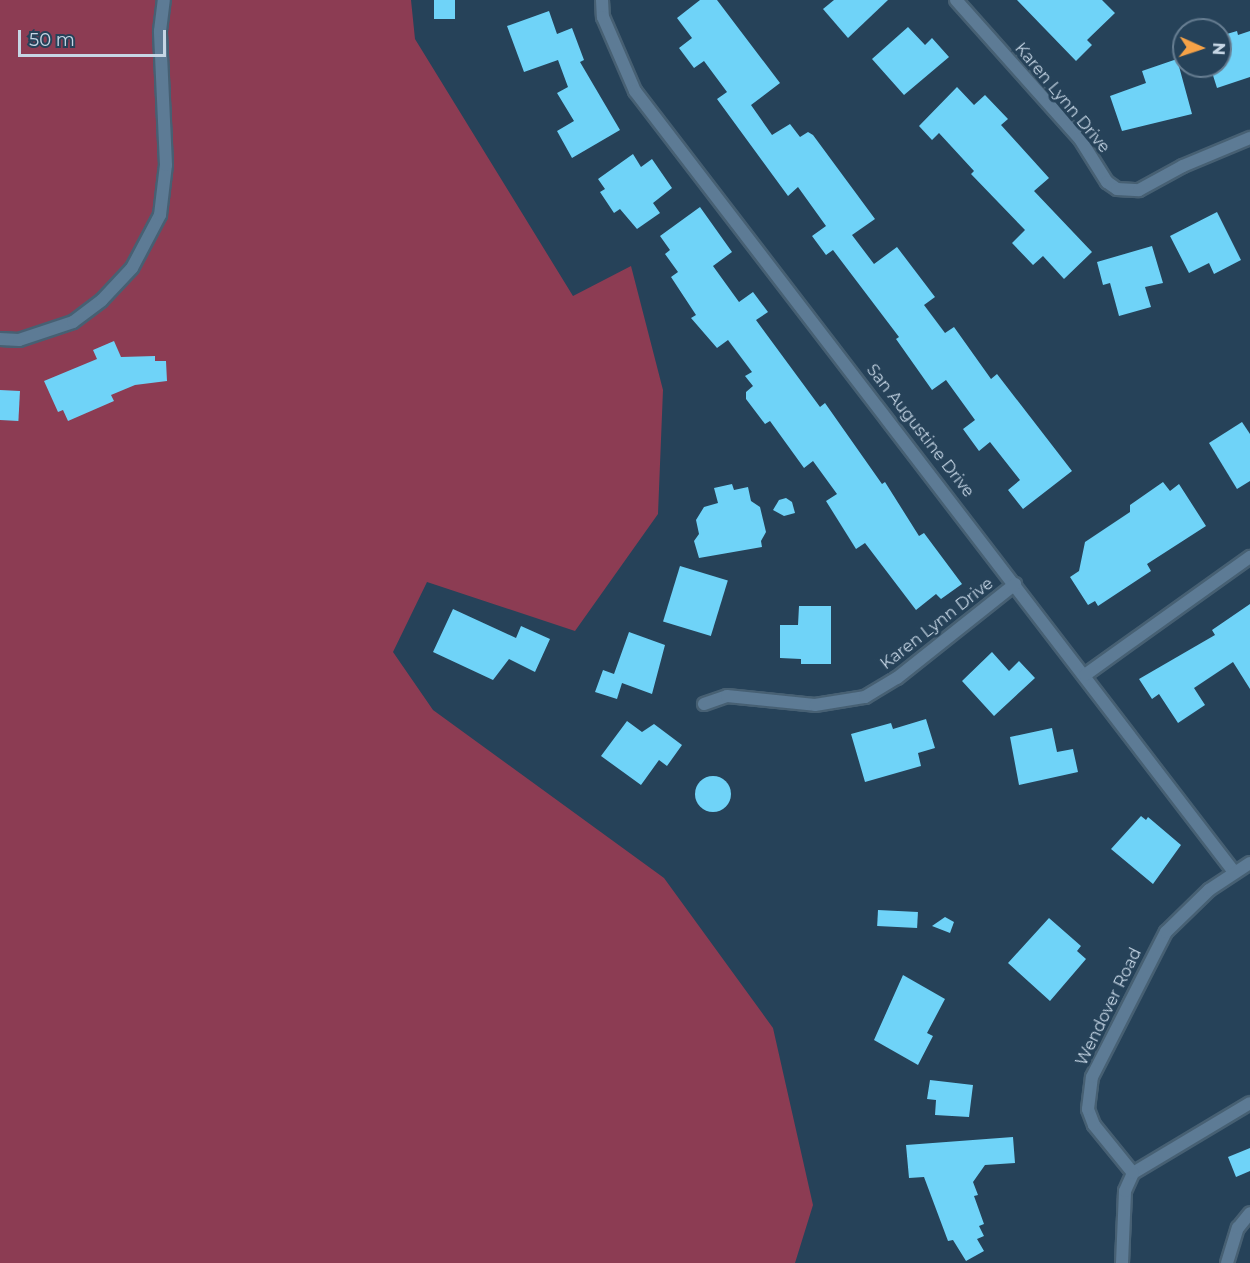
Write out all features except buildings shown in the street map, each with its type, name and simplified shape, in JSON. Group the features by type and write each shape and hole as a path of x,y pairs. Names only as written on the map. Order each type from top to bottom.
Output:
{"street":[{"path":"0,339 19,340 73,322 102,300 132,268 160,215 166,165 160,31 164,0"},
{"name":"San Augustine Drive","path":"602,0 607,25 635,92 1085,675 1234,872"},
{"name":"Karen Lynn Drive","path":"956,0 1080,138 1107,182 1117,189 1139,190 1183,166 1250,138"},
{"path":"1085,675 1250,557"},
{"name":"Karen Lynn Drive","path":"704,704 727,696 815,705 865,697 897,678 1015,584"},
{"name":"Wendover Road","path":"1133,1173 1094,1125 1088,1109 1092,1077 1166,932 1234,872 1250,863"},
{"path":"1122,1263 1125,1191 1133,1173 1250,1103"},
{"path":"1227,1263 1238,1228 1250,1213"}],"shaded area":[{"path":"0,0 411,0 415,39 573,296 631,266 663,390 658,514 575,631 427,582 393,652 433,710 664,878 773,1028 813,1205 795,1263 0,1263"}]}
